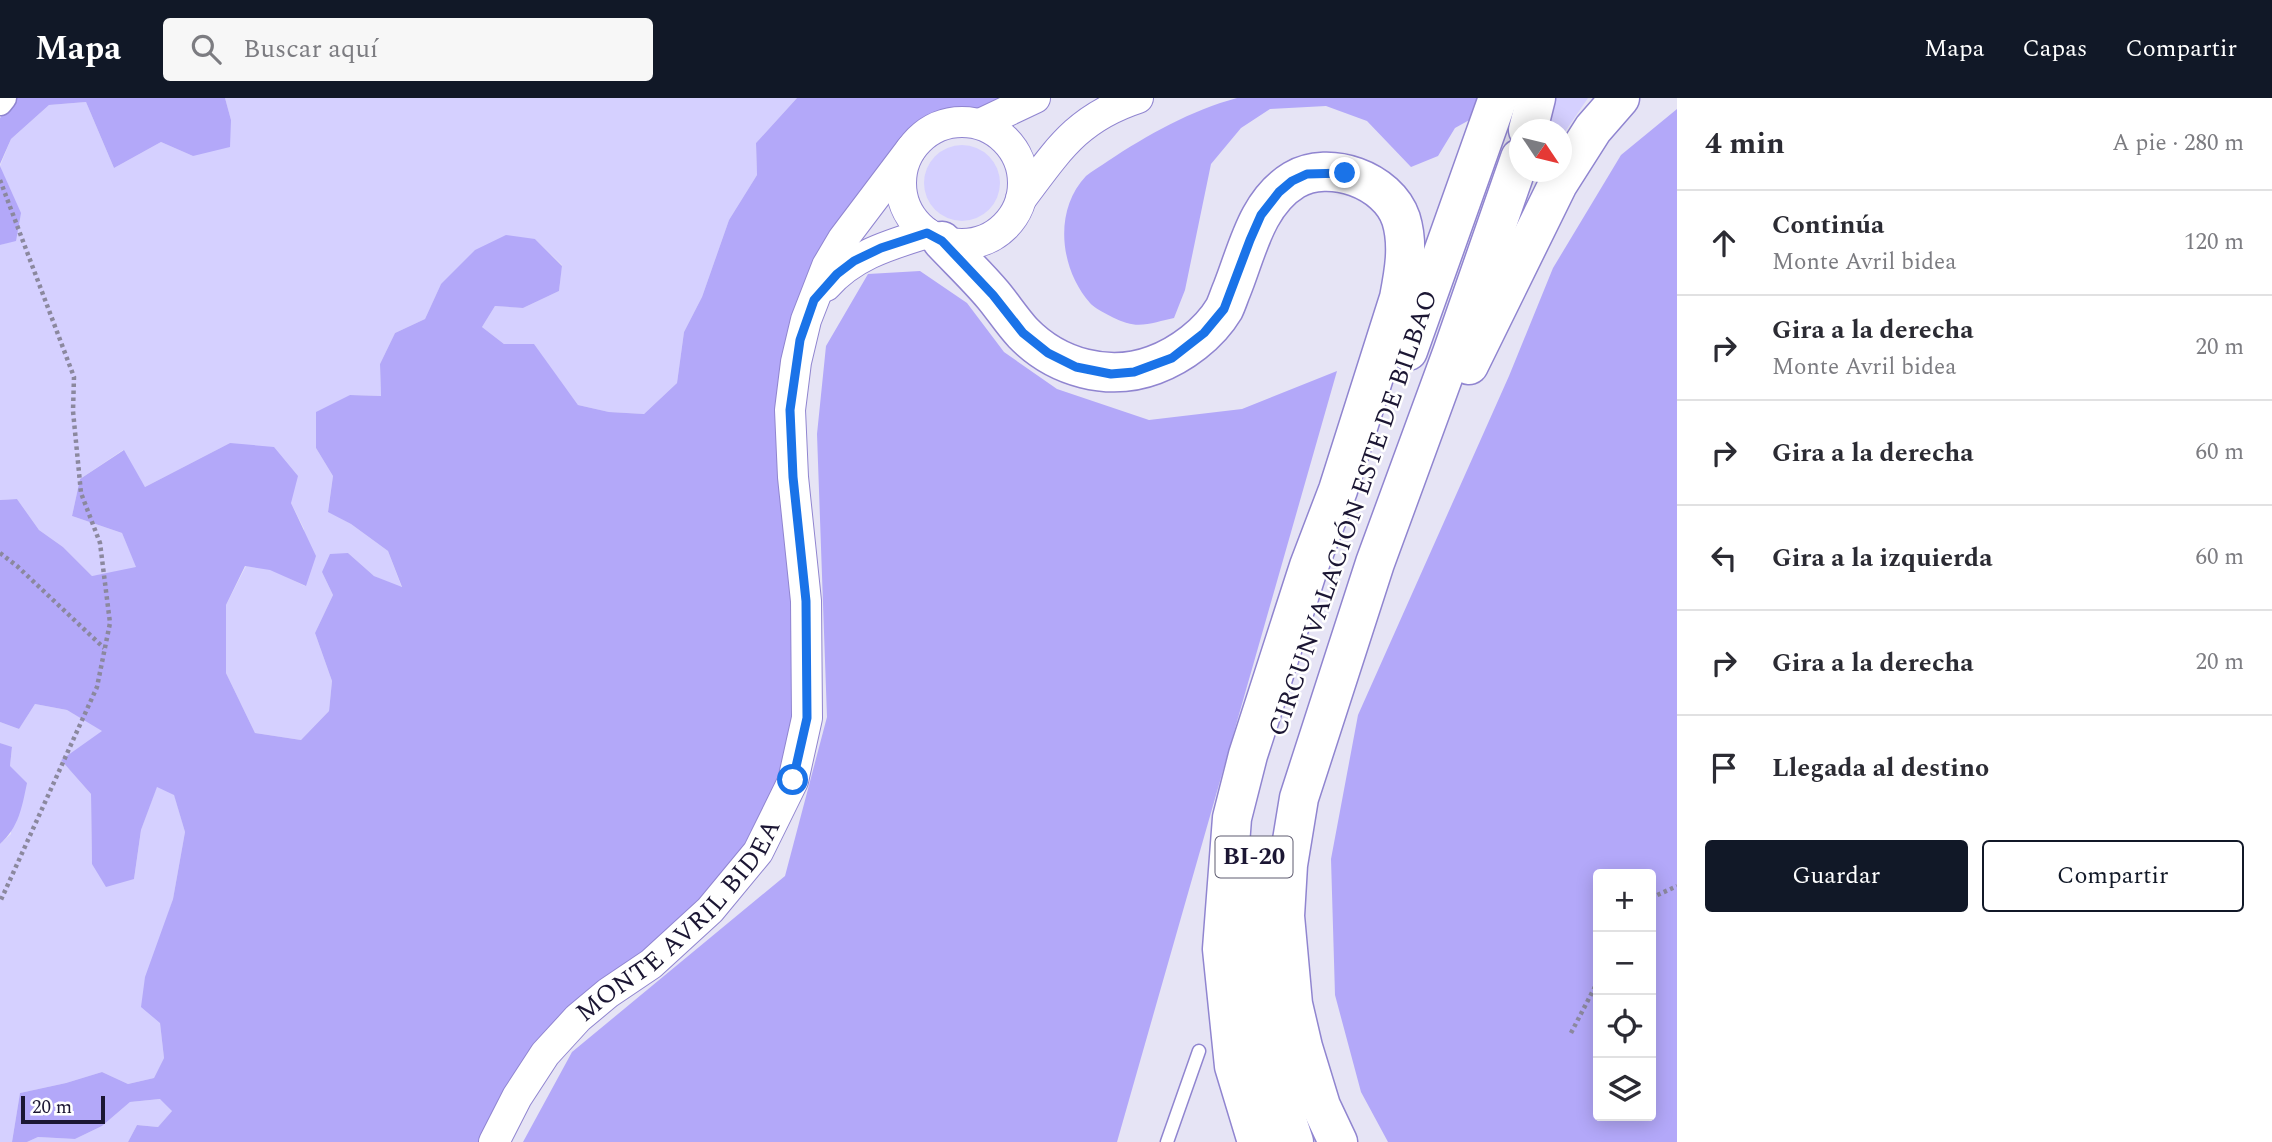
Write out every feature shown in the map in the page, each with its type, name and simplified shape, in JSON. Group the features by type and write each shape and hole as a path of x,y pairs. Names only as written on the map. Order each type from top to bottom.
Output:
{"main road":[{"name":"CIRCUNVALACIÓN ESTE DE BILBAO","path":"1294,1142 1262,1034 1252,964 1250,925 1255,834 1270,757 1292,675 1498,98"},
{"path":"1531,119 1536,98"},
{"path":"1375,563 1449,404 1558,184 1593,129 1620,98"},
{"path":"935,237 993,295 1023,333 1048,353 1076,367 1111,374 1134,372 1172,358 1204,333 1224,309 1261,215 1279,192 1292,181 1307,174 1345,173 1366,181 1388,198 1400,218 1405,242 1405,269 1399,298 1338,490 1309,566 1256,729 1232,818 1222,949 1234,1066 1257,1142"},
{"name":"CIRCUNVALACIÓN ESTE DE BILBAO","path":"1338,1142 1321,1106 1293,1004 1285,916 1288,865 1299,799 1375,563 1512,182"},
{"path":"1327,578 1338,490"}],"street":[{"path":"0,103 4,98"},
{"path":"980,124 1035,98"},
{"path":"1021,199 1023,175 1016,153 1000,135 980,124 949,123 934,128 911,149 904,164 902,195 912,216 935,237 959,244 975,242 991,237 1004,227 1015,214 1021,199 1063,144 1078,129 1095,116 1138,98"},
{"name":"MONTE AVRIL BIDEA","path":"494,1142 517,1097 545,1054 578,1018 608,993 652,964 710,910 758,852 793,780 807,718 806,601 793,477 790,410 800,340 827,266 843,239 911,149"},
{"name":"MONTE AVRIL BIDEA","path":"814,300 837,274 854,261 881,248 935,237"}],"lane":[{"path":"1167,1142 1199,1051"}],"path":[{"path":"0,180 74,377 73,411 81,493 100,543 110,623 97,687 0,902"},
{"path":"0,553 17,565 105,649"},
{"path":"1656,896 1677,886"},
{"path":"1571,1033 1593,991"}],"shaded area":[{"path":"16,98 225,98 231,120 230,147 193,156 161,142 114,168 86,102 49,105 11,139 0,164 0,118"},
{"path":"225,98 797,98 756,143 757,175 729,220 702,297 684,332 677,383 644,414 609,412 578,405 534,345 504,344 482,327 495,306 523,308 559,291 562,265 535,239 441,284 425,319 395,333 380,364 381,396 350,395 316,448 333,476 328,511 388,551 402,588 374,576 348,553 322,572 333,595 315,633 332,681 329,711 301,740 255,733 226,673 226,605 246,566 270,569 305,586 304,529 291,503 230,443 145,487 123,450 80,479 72,516 122,533 137,568 92,576 63,547 39,530 17,499 0,500 0,245 16,240 0,166 11,139 49,105 86,102 114,168 161,142 193,156 231,120"},
{"path":"797,98 1003,98 985,108 961,108 932,117 907,135 795,322 797,691 779,786 742,849 697,905 490,1121 479,1142 128,1142 137,1125 158,1127 172,1111 160,1099 130,1102 102,1126 75,1139 38,1137 27,1142 12,1142 20,1093 102,1072 128,1084 154,1078 164,1058 160,1023 141,1007 145,977 173,899 185,832 174,795 157,787 141,830 134,879 106,887 92,864 91,794 61,760 102,731 67,710 35,704 19,729 0,722 0,500 17,499 39,530 63,547 92,576 136,567 122,533 72,516 80,479 124,450 145,487 230,443 274,447 298,476 291,503 316,556 306,586 270,570 245,566 226,605 226,673 255,733 301,740 329,711 332,681 315,633 333,595 322,572 330,554 348,553 374,576 402,587 388,551 351,524 328,512 333,476 316,448 316,412 350,395 381,396 380,364 395,333 425,319 441,284 475,250 506,235 535,239 562,266 559,291 523,308 495,306 482,327 504,344 534,344 578,405 609,412 644,414 677,383 684,332 702,297 729,220 757,175 756,143"},
{"path":"1237,98 1478,98 1473,118 1455,128 1438,156 1411,167 1367,121 1326,106 1270,109 1241,128 1211,164 1185,290 1174,318 1139,325 1119,320 1097,308 1080,289 1067,257 1065,223 1075,190 1088,174 1154,133 1203,109"},
{"path":"1556,98 1588,98 1572,121 1572,119 1550,119"},
{"path":"1677,109 1677,1142 1388,1142 1361,1092 1335,995 1331,859 1358,715 1509,376 1553,268 1621,155"},
{"path":"962,145 976,148 989,156 997,169 1000,183 997,197 989,210 976,218 962,221 948,218 935,210 927,197 924,183 927,169 935,156 948,148"},
{"path":"0,166 21,213 16,241 0,245"},
{"path":"920,271 967,303 1004,352 1057,389 1149,420 1242,409 1337,371 1117,1142 523,1142 572,1052 785,876 827,717 817,434 826,346 868,274"},
{"path":"35,704 67,710 103,731 61,760 91,794 92,864 134,879 141,830 157,786 174,794 185,832 173,899 163,929 160,1023 164,1058 154,1078 128,1084 102,1072 20,1093 12,1142 0,1142 0,844 11,834 12,748 0,743 0,722 19,729"},
{"path":"0,743 12,747 10,766 27,783 16,824 0,844"},
{"path":"161,1099 172,1111 158,1127 137,1125 128,1142 27,1142 38,1137 75,1139 102,1126 130,1102"}],"route":[{"path":"793,780 807,718 806,601 793,477 790,410 796,362 806,320 814,300 837,274 854,261 881,248 927,233 942,241 993,295 1023,333 1048,353 1076,367 1111,374 1134,372 1172,358 1204,333 1224,309 1261,215 1279,192 1292,181 1307,174 1345,173"}]}
